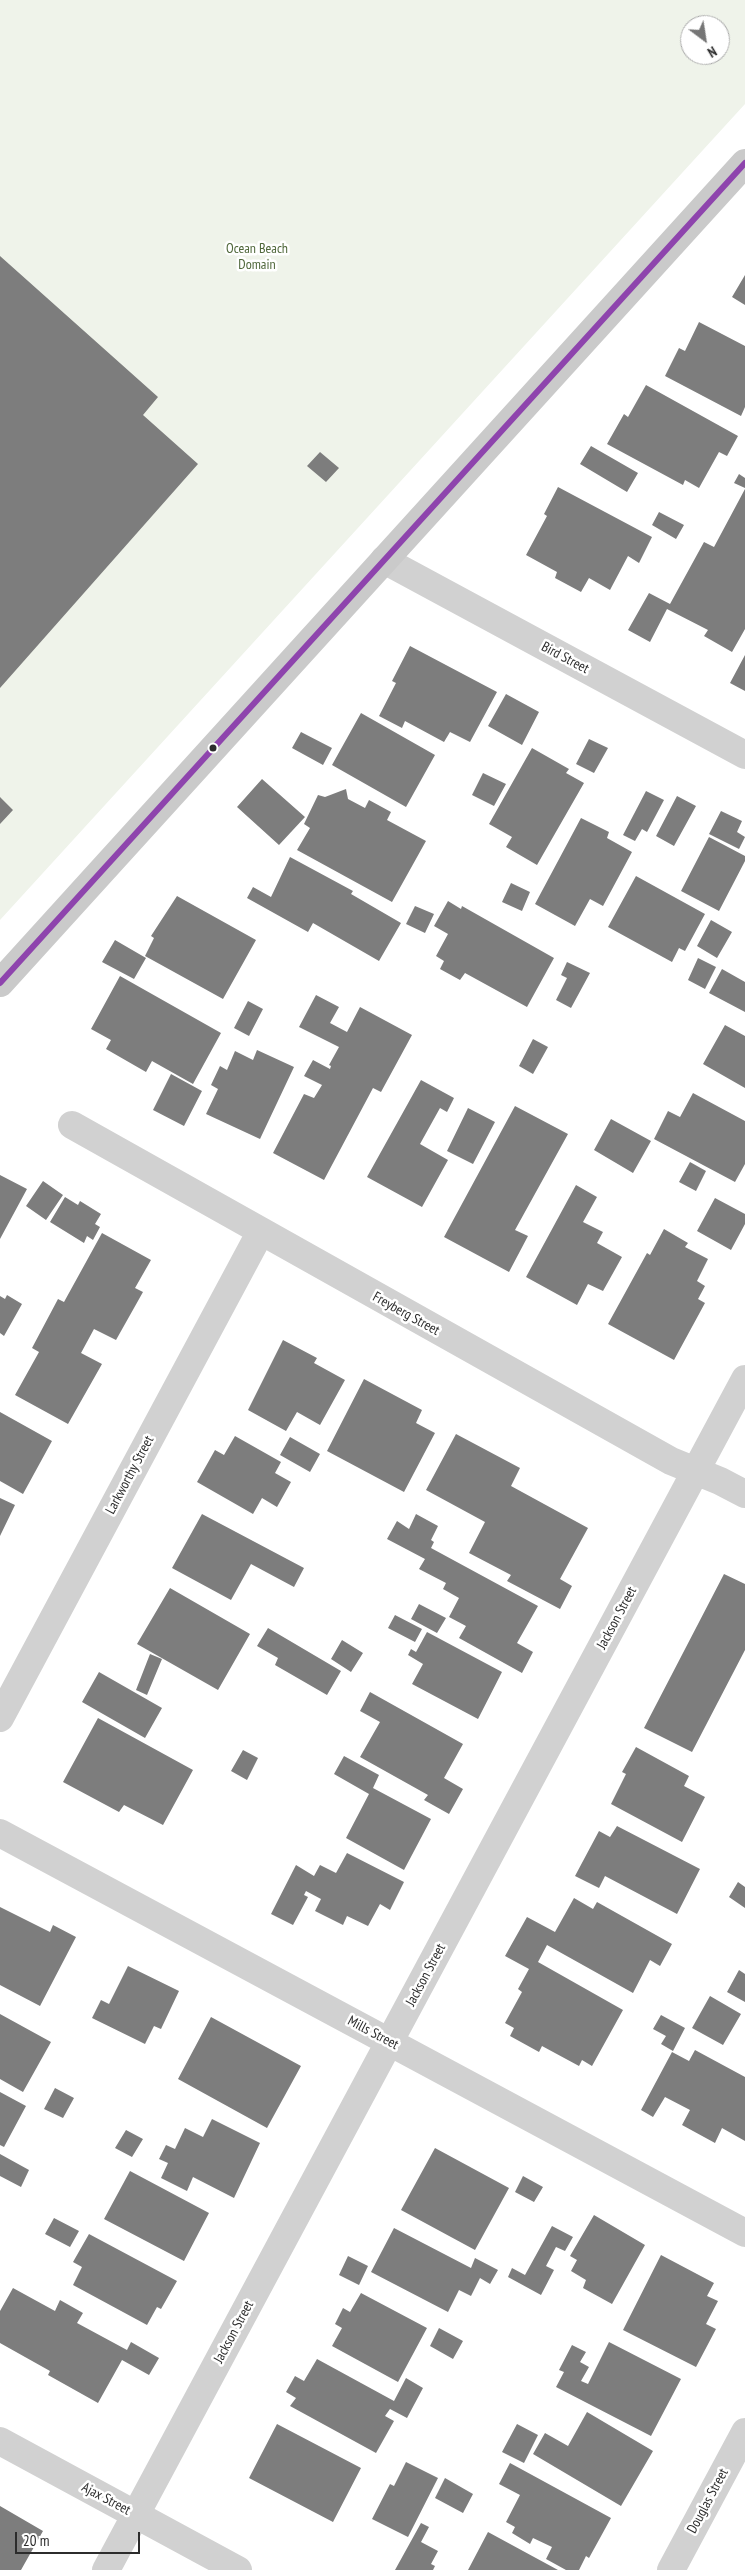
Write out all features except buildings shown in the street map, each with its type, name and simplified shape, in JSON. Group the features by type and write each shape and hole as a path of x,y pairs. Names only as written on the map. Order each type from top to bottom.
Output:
{"street":[{"path":"0,983 745,163"},
{"name":"Bird Street","path":"384,560 745,755"},
{"name":"Freyberg Street","path":"72,1125 260,1233 671,1461 745,1494"},
{"name":"Larkworthy Street","path":"0,1718 260,1233"},
{"name":"Jackson Street","path":"106,2570 745,1379"},
{"name":"Mills Street","path":"0,1833 745,2233"},
{"name":"Douglas Street","path":"671,2570 745,2432"},
{"name":"Ajax Street","path":"0,2441 238,2570"}],"green space":[{"name":"Ocean Beach Domain","path":"0,0 745,0 745,104 0,920"}],"transit line":[{"path":"0,983 745,163"}]}
